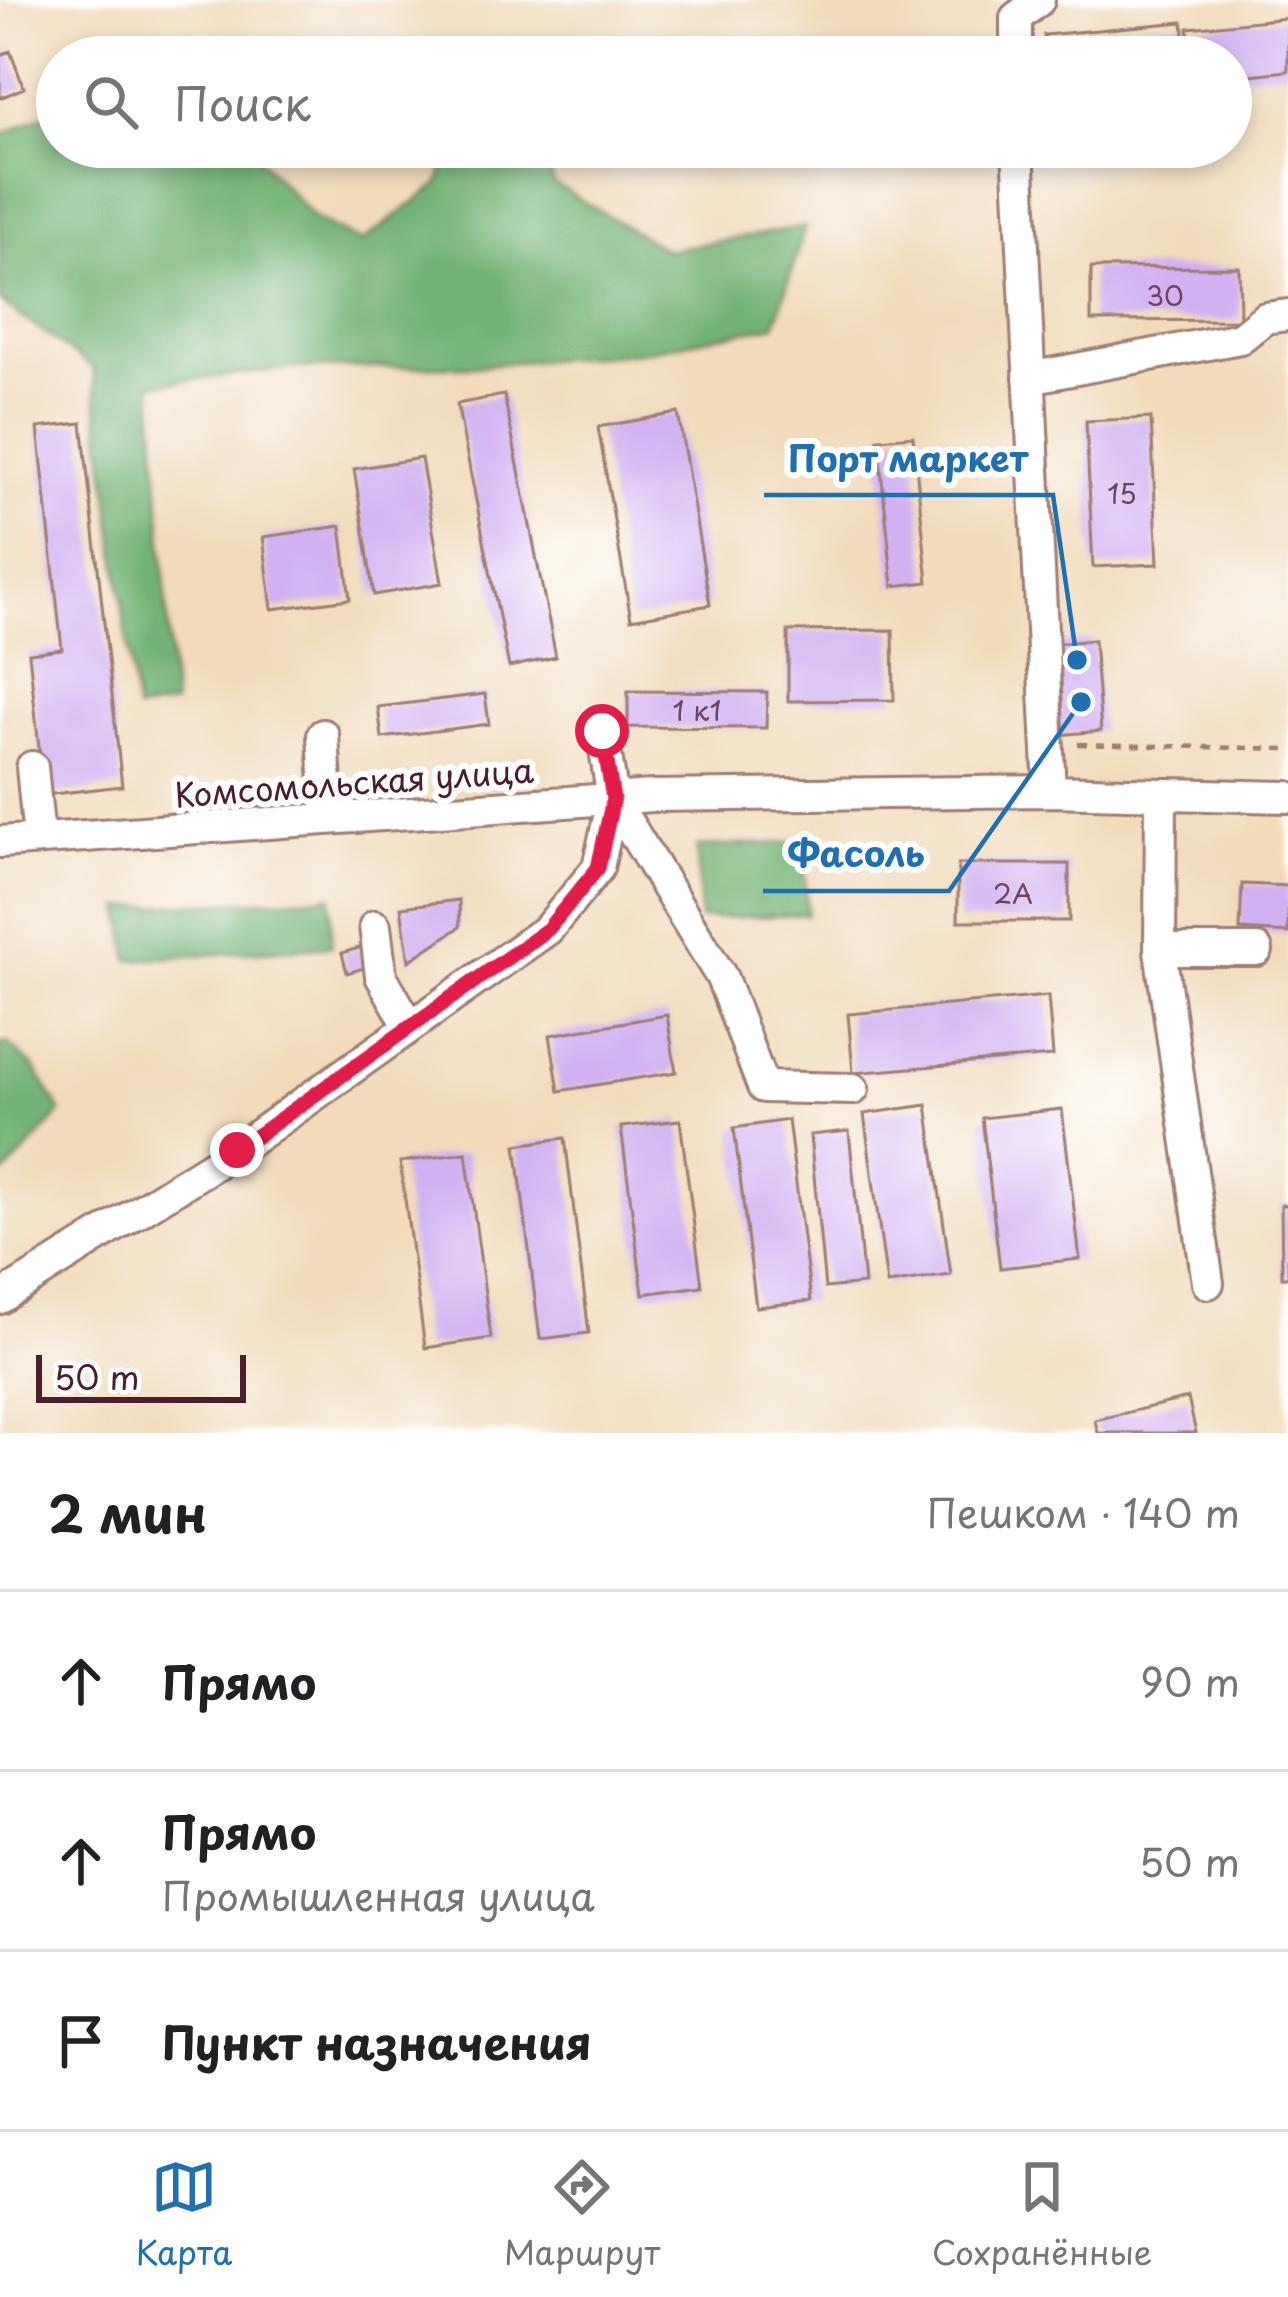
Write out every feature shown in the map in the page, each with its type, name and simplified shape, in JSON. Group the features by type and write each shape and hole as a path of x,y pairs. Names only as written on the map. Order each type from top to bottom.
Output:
{"street":[{"path":"1016,36 1016,19 1039,0"},
{"path":"1019,168 1050,791"},
{"path":"1029,378 1240,338 1264,318 1288,315"},
{"path":"0,1298 237,1150 548,929 598,868 613,799 602,731"},
{"path":"322,735 328,818"},
{"path":"32,767 39,838"},
{"name":"Комсомольская улица","path":"0,842 613,799 1050,791 1288,797"},
{"path":"1161,794 1160,950 1208,1283"},
{"path":"613,799 722,978 763,1087 853,1089"},
{"path":"375,926 381,976 410,1028"},
{"path":"1160,950 1257,950"}],"path":[{"path":"1047,743 1288,749"}],"green space":[{"path":"36,119 36,168 268,168 315,219 362,242 439,184 444,168 548,168 554,184 666,250 805,227 775,325 639,352 473,366 295,368 152,384 173,705 136,711 93,368 0,301 0,136"},
{"path":"803,842 807,914 700,919 697,847"},
{"path":"331,896 331,946 129,960 122,908"},
{"path":"7,1043 34,1067 61,1112 0,1174 0,1045"}],"building":[{"path":"1288,18 1288,71 1252,75 1252,36 1189,36 1188,28"},
{"path":"1183,22 1184,36 1044,36"},
{"path":"10,51 24,88 0,98 0,55"},
{"path":"1239,267 1240,320 1091,321 1091,268"},
{"path":"504,395 556,657 509,667 457,404"},
{"path":"678,413 710,605 631,619 598,427"},
{"path":"1151,418 1158,564 1093,567 1086,421"},
{"path":"82,423 122,786 44,795 29,653 62,649 38,428"},
{"path":"913,436 928,582 893,586 878,439"},
{"path":"421,458 442,583 374,595 354,469"},
{"path":"341,526 350,599 272,609 263,537"},
{"path":"893,630 894,700 788,701 788,631"},
{"path":"1094,640 1101,731 1058,735 1051,644"},
{"path":"628,691 767,692 766,728 628,727"},
{"path":"485,694 489,724 382,738 378,707"},
{"path":"958,864 1069,864 1069,921 958,921"},
{"path":"1242,884 1288,886 1288,933 1240,930"},
{"path":"459,900 460,927 409,961 401,907"},
{"path":"362,947 368,967 347,973 342,953"},
{"path":"1048,996 1053,1056 853,1073 848,1014"},
{"path":"667,1015 676,1072 559,1091 550,1035"},
{"path":"927,1105 951,1275 887,1284 864,1114"},
{"path":"1062,1109 1080,1259 1000,1268 982,1118"},
{"path":"680,1120 702,1286 643,1294 621,1127"},
{"path":"788,1120 811,1301 756,1307 734,1128"},
{"path":"849,1131 864,1284 825,1288 810,1135"},
{"path":"565,1138 589,1333 540,1339 516,1145"},
{"path":"466,1153 491,1338 425,1348 400,1162"},
{"path":"1281,1205 1288,1205 1288,1277 1282,1277"},
{"path":"1188,1398 1196,1433 1098,1433 1095,1420"}],"place":[{"name":"Порт маркет","path":"1077,660"},
{"name":"Фасоль","path":"1081,702"}],"route":[{"path":"237,1150 548,929 598,868 613,799 602,731"}]}
